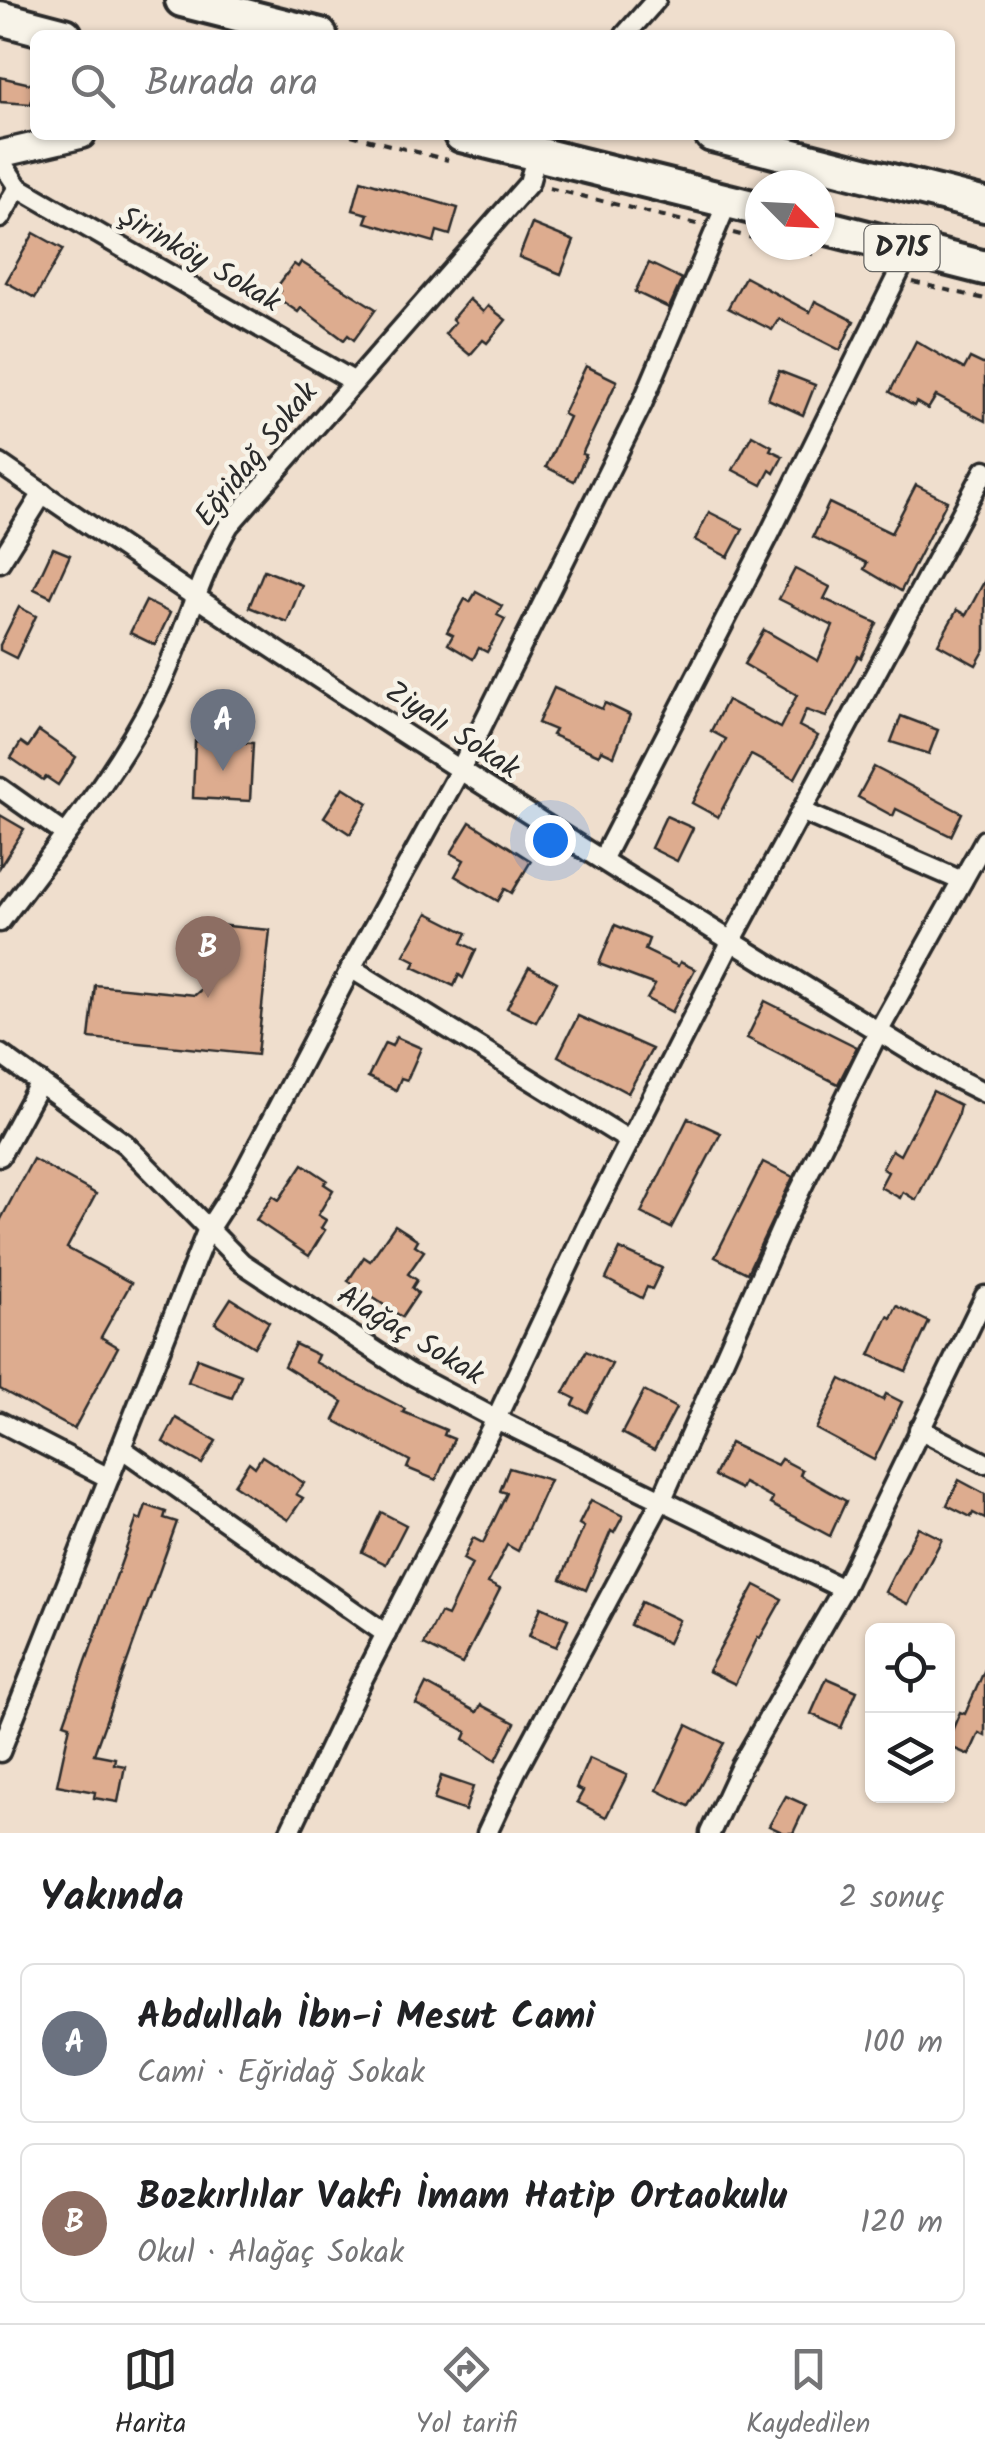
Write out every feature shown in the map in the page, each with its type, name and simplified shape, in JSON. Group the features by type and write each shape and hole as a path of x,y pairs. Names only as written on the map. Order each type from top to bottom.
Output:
{"highway":[{"path":"182,0 300,30"},
{"path":"0,18 46,30"},
{"name":"D715","path":"732,140 985,204"},
{"path":"463,150 742,215"},
{"name":"D715","path":"835,232 910,265 985,268"}],"street":[{"path":"629,30 656,0"},
{"path":"0,218 18,187 0,157 63,140"},
{"name":"Eğridağ Sokak","path":"0,922 138,728 173,660 194,596 229,525 533,168"},
{"name":"Şirinköy Sokak","path":"18,187 353,382"},
{"path":"0,1752 207,1231 240,1180 460,770 642,404 742,215"},
{"path":"602,860 910,265"},
{"name":"Ziyalı Sokak","path":"0,464 460,770 731,942 985,1093"},
{"path":"289,1833 731,942 985,470"},
{"path":"0,562 43,494"},
{"path":"0,788 66,834"},
{"path":"801,812 962,881"},
{"path":"487,1833 516,1771 662,1499 783,1225 878,1032 985,840"},
{"path":"351,968 630,1142"},
{"name":"Alağaç Sokak","path":"0,1054 125,1144 242,1263 410,1373 842,1589"},
{"path":"0,1156 40,1082"},
{"path":"710,1833 742,1766 842,1589 985,1296"},
{"path":"0,1422 109,1478"},
{"path":"919,1429 985,1463"},
{"path":"121,1448 386,1634"}],"path":[{"path":"388,140 463,150"},
{"path":"533,168 689,222"},
{"path":"910,265 985,299"}],"building":[{"path":"0,77 30,84 30,104 0,102"},
{"path":"361,180 458,208 450,235 437,231 434,242 365,222 368,214 353,210"},
{"path":"532,224 574,241 561,274 519,257"},
{"path":"34,233 63,249 35,298 6,282"},
{"path":"301,262 376,309 354,340 348,335 344,340 301,308 298,312 276,297 281,291 277,287 294,264 298,267"},
{"path":"649,263 682,279 669,308 635,292"},
{"path":"745,277 810,312 815,301 854,321 840,350 779,319 772,330 728,308"},
{"path":"469,299 483,312 488,306 506,320 487,343 483,340 470,355 445,334"},
{"path":"916,341 964,369 970,358 985,365 985,421 936,396 928,409 890,392"},
{"path":"586,366 617,381 582,454 586,455 574,481 546,467 569,417 563,414"},
{"path":"779,371 815,385 803,415 768,399"},
{"path":"752,435 783,456 762,485 733,470"},
{"path":"916,485 947,501 901,591 864,569 867,563 813,537 829,503 891,533"},
{"path":"709,512 743,529 728,557 695,540"},
{"path":"53,548 70,555 51,597 34,589"},
{"path":"795,569 830,587 824,599 877,623 826,717 806,710 799,726 818,736 795,778 751,755 718,817 692,803 726,739 711,731 727,700 780,728 797,695 744,664 764,630 818,661 833,626 779,599"},
{"path":"264,570 302,585 287,622 249,607"},
{"path":"985,580 985,649 976,665 938,644 957,610 966,615"},
{"path":"476,592 502,606 497,615 505,619 487,652 479,648 473,659 448,644 453,635 447,632 465,599 470,602"},
{"path":"146,601 170,613 155,645 130,633"},
{"path":"19,607 36,616 16,658 0,650 0,645"},
{"path":"554,688 602,709 605,703 630,715 614,756 601,750 599,755 552,735 555,730 538,723"},
{"path":"901,716 938,730 929,754 891,742"},
{"path":"39,731 76,757 58,785 46,777 43,780 11,758 21,742 28,747"},
{"path":"195,741 253,743 250,801 193,798"},
{"path":"874,767 962,813 951,836 896,809 893,816 858,797"},
{"path":"343,787 368,803 350,834 324,817"},
{"path":"0,815 24,829 0,867"},
{"path":"666,816 693,828 677,861 651,848"},
{"path":"470,822 531,861 512,893 505,889 498,901 455,876 464,860 451,853"},
{"path":"428,913 467,933 462,943 476,950 463,978 459,975 454,986 413,967 416,961 404,955"},
{"path":"217,925 270,930 257,1055 89,1038 95,985 195,995 211,981"},
{"path":"615,925 649,939 645,950 678,966 680,962 695,969 672,1012 647,999 655,985 599,964"},
{"path":"529,967 557,982 536,1022 507,1008"},
{"path":"765,1001 857,1047 838,1084 747,1038"},
{"path":"578,1016 652,1049 628,1093 558,1056"},
{"path":"396,1037 421,1048 407,1080 401,1078 396,1090 368,1077 385,1043 392,1046"},
{"path":"933,1091 960,1105 957,1118 916,1200 903,1192 900,1198 880,1187 888,1172 882,1168 892,1150 900,1155"},
{"path":"688,1118 721,1133 671,1228 641,1213"},
{"path":"33,1159 96,1194 67,1248 131,1283 101,1337 118,1347 74,1429 0,1389 0,1221"},
{"path":"763,1162 793,1177 747,1273 715,1257"},
{"path":"303,1164 327,1180 324,1184 333,1190 318,1215 326,1220 321,1228 325,1230 309,1256 256,1220 273,1196 279,1200"},
{"path":"395,1225 418,1240 415,1245 424,1251 408,1274 417,1280 412,1288 418,1293 402,1317 348,1281 364,1257 370,1261"},
{"path":"620,1249 662,1268 652,1289 647,1287 642,1298 606,1279"},
{"path":"231,1298 269,1322 254,1347 215,1323"},
{"path":"897,1306 929,1322 906,1371 870,1355 888,1316 891,1318"},
{"path":"295,1344 318,1355 315,1362 405,1409 403,1412 446,1430 444,1435 454,1439 436,1480 407,1468 410,1461 334,1420 343,1402 284,1366"},
{"path":"586,1351 612,1364 587,1412 573,1405 576,1399 564,1393"},
{"path":"197,1358 241,1375 232,1398 188,1382"},
{"path":"841,1379 883,1400 886,1394 902,1402 874,1460 816,1429"},
{"path":"644,1391 676,1408 654,1450 622,1433"},
{"path":"176,1418 216,1441 202,1464 163,1442"},
{"path":"730,1443 777,1465 781,1459 802,1470 800,1475 846,1501 830,1536 770,1504 773,1499 744,1483 741,1489 714,1476"},
{"path":"262,1456 304,1483 296,1494 303,1498 288,1520 234,1485 249,1462 255,1467"},
{"path":"509,1468 550,1480 518,1551 507,1545 488,1583 500,1589 462,1664 424,1645 440,1613 447,1616 472,1564 463,1559 473,1538 483,1543 507,1493 500,1491"},
{"path":"959,1480 985,1494 985,1519 947,1505"},
{"path":"591,1500 623,1516 614,1533 611,1531 586,1590 561,1579 584,1527 579,1524"},
{"path":"146,1505 166,1512 164,1518 177,1522 94,1754 115,1758 114,1764 125,1766 118,1802 94,1798 95,1792 57,1785 70,1725 64,1723 137,1518 141,1520"},
{"path":"381,1512 406,1525 386,1564 362,1552"},
{"path":"918,1527 942,1539 908,1604 885,1592"},
{"path":"755,1585 782,1599 735,1684 708,1671"},
{"path":"641,1602 679,1620 668,1643 630,1625"},
{"path":"541,1607 568,1619 556,1647 529,1636"},
{"path":"985,1669 985,1736 979,1733 969,1755 955,1749 955,1724 960,1712 965,1714"},
{"path":"827,1678 857,1691 841,1728 811,1714"},
{"path":"426,1684 477,1712 481,1705 515,1723 496,1760 464,1739 467,1732 416,1704"},
{"path":"687,1725 724,1743 689,1806 657,1790"},
{"path":"589,1758 627,1775 606,1817 577,1802 583,1791 576,1788"},
{"path":"441,1776 473,1787 465,1811 434,1800"},
{"path":"786,1796 806,1805 793,1833 769,1826"}],"place":[{"name":"Abdullah İbn-i Mesut Cami","path":"223,771"},
{"name":"Bozkırlılar Vakfı İmam Hatip Ortaokulu","path":"208,998"}]}
